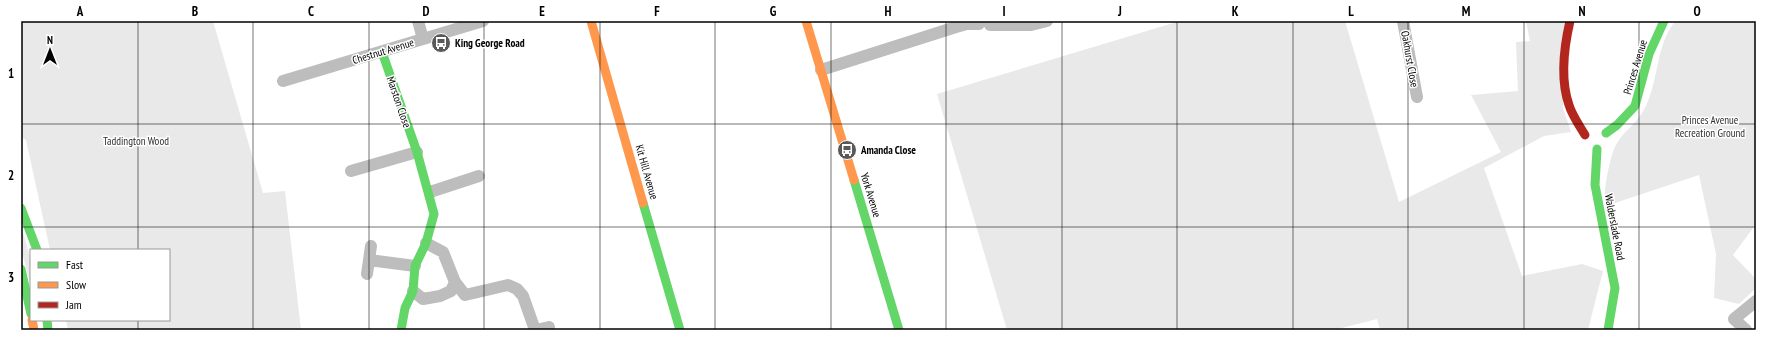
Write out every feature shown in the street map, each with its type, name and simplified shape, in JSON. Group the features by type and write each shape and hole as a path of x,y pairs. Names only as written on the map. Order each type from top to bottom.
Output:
{"street":[{"path":"418,21 423,39"},
{"name":"Chestnut Avenue","path":"283,81 483,21"},
{"name":"Kit Hill Avenue","path":"591,21 680,330"},
{"name":"York Avenue","path":"806,21 899,330"},
{"path":"821,70 967,24 1031,25 1047,21"},
{"name":"Oakhurst Close","path":"1403,21 1417,97"},
{"path":"1570,21 1565,62 1569,104 1585,135 1588,145 1597,149 1606,143 1606,133 1604,130 1595,127 1585,135"},
{"name":"Princes Avenue","path":"1606,133 1618,125 1635,106 1649,54 1664,21"},
{"name":"Marston Close","path":"382,52 430,192 434,214 426,243 415,266 413,291 405,308 401,330"},
{"name":"Walderslade Road","path":"1597,149 1595,186 1615,288 1608,330"},
{"path":"351,170 417,152"},
{"path":"430,192 479,176"},
{"path":"21,208 37,249"},
{"path":"426,243 443,252 455,282 465,295 508,285 517,289 524,296 536,330 549,327"},
{"path":"367,274 371,246"},
{"path":"369,260 415,266"},
{"path":"21,269 30,310"},
{"path":"413,291 423,299 440,296 451,291 455,282"},
{"path":"1746,330 1734,319 1756,302"}],"green space":[{"name":"Taddington Wood","path":"21,21 213,21 263,193 285,191 301,330 68,330 66,321 170,321 170,249 50,249 26,140 21,137"},
{"path":"1180,21 1345,21 1399,202 1501,152 1471,95 1518,91 1516,42 1530,41 1526,21 1566,21 1563,108 1571,132 1544,136 1484,168 1522,276 1582,264 1603,271 1588,330 1380,330 1377,319 1334,330 1007,330 937,94"},
{"name":"Princes Avenue Recreation Ground","path":"1675,21 1756,21 1756,224 1733,255 1756,279 1756,288 1739,304 1714,298 1716,254 1699,175 1609,205 1605,196 1608,170 1614,149 1620,139 1645,109 1652,91 1664,41"},
{"path":"21,226 30,256 30,283 21,248"}],"traffic: fast":[{"path":"1606,133 1617,125 1635,106 1649,54 1664,21"},
{"path":"382,52 417,152 434,214 426,243 415,266 413,291 405,308 401,330"},
{"path":"1597,149 1595,185 1615,288 1608,330"},
{"path":"854,180 899,330"},
{"path":"643,203 680,330"},
{"path":"21,208 37,249"},
{"path":"21,269 30,310"},
{"path":"47,321 48,330"}],"traffic: slow":[{"path":"591,21 643,203"},
{"path":"806,21 854,180"},
{"path":"32,321 34,330"}],"traffic: jam":[{"path":"1570,21 1564,63 1566,95 1570,109 1585,135"}],"place":[{"name":"King George Road","path":"441,43"},
{"name":"Amanda Close","path":"847,150"}]}
